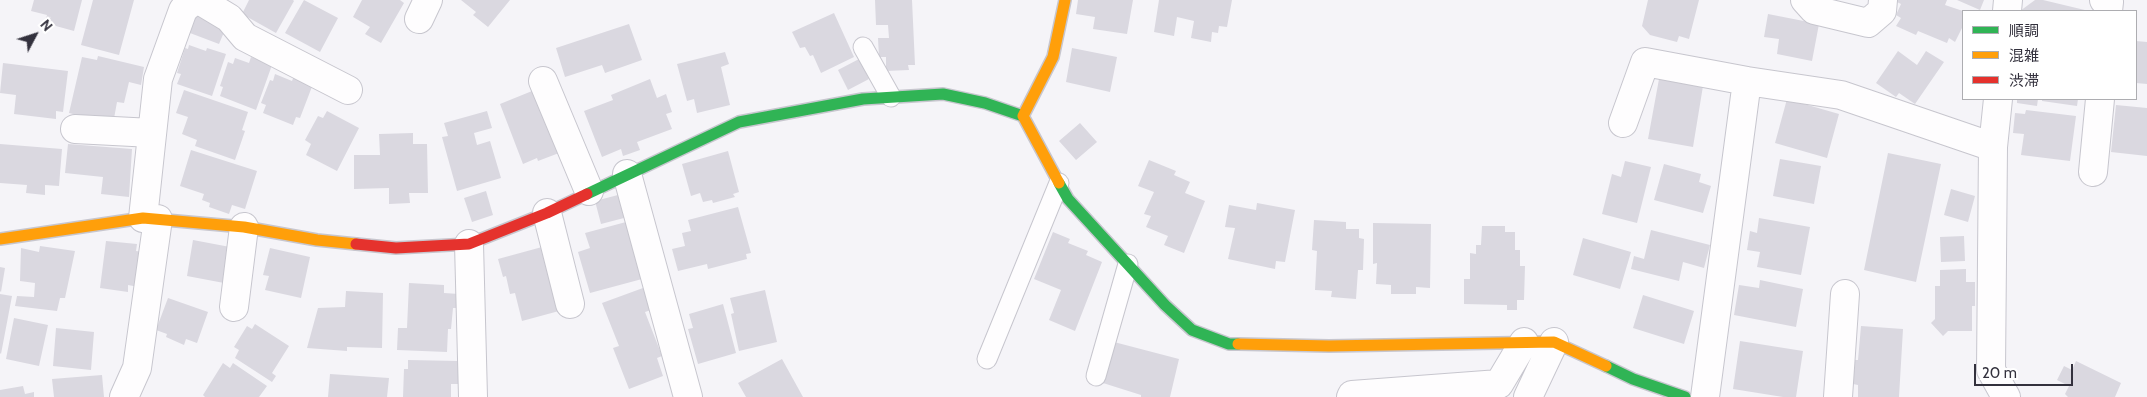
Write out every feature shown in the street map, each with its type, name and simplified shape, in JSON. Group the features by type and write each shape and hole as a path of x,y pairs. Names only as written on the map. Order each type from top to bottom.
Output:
{"street":[{"path":"124,397 137,368 151,218 152,133 158,79 183,10 194,0"},
{"path":"199,0 229,18 245,37 348,90"},
{"path":"1023,116 1053,57 1065,0"},
{"path":"1805,0 1814,10 1868,23 1882,10 1883,0"},
{"path":"2104,0 2109,2 2108,10"},
{"path":"1623,123 1644,62 1747,81 1842,95 1993,147"},
{"path":"543,81 589,191"},
{"path":"1705,397 1747,81"},
{"path":"0,240 87,224 151,218 244,227 317,240 396,248 469,244 547,212 739,122 863,99 943,94 985,103 1023,116 1068,199 1165,305 1192,330 1230,344 1338,346 1554,342 1633,379 1685,397"},
{"path":"1998,100 1993,147 1991,370 2006,397"},
{"path":"2093,172 2100,100"},
{"path":"75,129 152,133"},
{"path":"627,174 688,397"},
{"path":"547,212 570,304"},
{"path":"234,307 244,227"},
{"path":"469,244 474,397"},
{"path":"1838,397 1845,294"},
{"path":"1351,397 1352,395 1499,384 1524,342"},
{"path":"1528,397 1554,342"}],"lane":[{"path":"863,47 891,97"},
{"path":"987,359 1059,183"},
{"path":"1096,376 1128,264"}],"building":[{"path":"34,0 82,0 74,31 45,23 47,15 31,11"},
{"path":"93,0 134,0 119,55 81,45"},
{"path":"249,0 294,1 276,33 242,14"},
{"path":"304,0 338,18 320,52 285,33"},
{"path":"362,0 400,0 404,3 381,43 365,34 370,27 353,17"},
{"path":"461,0 510,0 488,27 473,15 476,12"},
{"path":"875,0 912,0 915,65 908,65 909,70 886,71 886,57 879,57 878,38 889,38 888,25 876,25"},
{"path":"1078,0 1133,0 1127,34 1093,29 1095,17 1076,14"},
{"path":"1159,0 1232,0 1227,27 1219,26 1218,33 1212,32 1211,42 1191,38 1194,21 1177,17 1174,36 1154,32"},
{"path":"1648,0 1699,0 1689,39 1679,36 1677,42 1650,35 1642,26"},
{"path":"1897,0 1947,0 1945,5 1962,11 1962,28 1955,42 1949,38 1947,43 1918,31 1916,35 1896,26 1901,18 1896,15 1901,4"},
{"path":"1957,0 1984,0 1980,10"},
{"path":"2035,0 2043,0 2085,10 2021,10"},
{"path":"197,13 227,25 219,44 190,33"},
{"path":"834,13 854,57 821,73 813,55 810,56 805,47 800,48 792,32"},
{"path":"1768,14 1819,24 1812,61 1777,54 1779,39 1764,37"},
{"path":"629,24 642,60 605,73 602,65 565,77 556,48"},
{"path":"2137,41 2147,42 2147,84 2137,83"},
{"path":"189,45 206,51 207,48 226,54 212,96 177,84 181,74 177,73 185,48 188,49"},
{"path":"1072,48 1117,57 1110,92 1066,82"},
{"path":"1898,51 1917,65 1926,51 1944,62 1915,104 1899,93 1896,97 1876,83"},
{"path":"725,52 729,64 721,67 730,105 697,113 694,99 687,101 677,64"},
{"path":"98,56 144,67 141,85 129,82 124,103 117,102 113,124 69,113 82,57 97,60"},
{"path":"251,57 272,65 256,110 220,96 223,87 220,86 228,62 233,64 235,58 249,63"},
{"path":"859,59 869,79 848,90 838,70"},
{"path":"3,63 68,71 63,112 56,111 56,119 14,114 16,95 0,93"},
{"path":"275,74 292,81 294,76 313,84 300,118 296,117 293,125 263,113 266,105 261,103 270,80 273,81"},
{"path":"650,79 657,98 666,94 672,112 666,114 672,129 637,142 640,150 623,156 621,149 602,157 584,111 613,100 611,95"},
{"path":"1659,79 1703,86 1693,147 1648,139"},
{"path":"537,89 559,153 538,161 537,158 523,164 500,104"},
{"path":"184,90 248,112 242,130 245,131 235,160 195,146 197,140 182,134 188,117 176,113"},
{"path":"1787,99 1839,114 1827,158 1775,143"},
{"path":"2017,100 2038,100 2037,106 2017,103"},
{"path":"2042,100 2078,100 2077,106"},
{"path":"2116,105 2147,108 2147,156 2111,152"},
{"path":"2026,110 2076,116 2070,161 2021,155 2024,134 2013,133 2015,113 2025,114"},
{"path":"327,111 359,128 337,171 306,155 311,144 305,140 318,116 323,118"},
{"path":"487,111 492,128 474,133 477,145 490,141 501,178 457,191 442,137 448,136 444,123"},
{"path":"1080,123 1097,142 1076,160 1059,141"},
{"path":"413,133 413,144 427,144 428,193 409,193 410,203 389,204 389,188 354,189 354,155 380,155 379,134"},
{"path":"0,144 62,149 59,186 45,185 45,195 26,193 27,185 0,183"},
{"path":"68,144 132,149 129,197 101,194 103,177 65,173"},
{"path":"191,150 257,171 245,209 232,205 229,214 209,207 210,203 202,200 204,194 180,186"},
{"path":"728,151 739,192 733,194 735,197 713,203 712,200 703,202 700,193 691,196 682,164"},
{"path":"1888,153 1941,164 1916,282 1864,270"},
{"path":"1780,159 1821,166 1814,204 1773,196"},
{"path":"1149,160 1176,171 1174,175 1190,182 1185,193 1205,201 1184,253 1164,245 1168,236 1146,227 1151,216 1144,214 1154,192 1138,186"},
{"path":"1625,161 1651,167 1637,223 1602,214 1612,174 1621,177"},
{"path":"1664,164 1701,174 1699,182 1711,186 1703,213 1654,200"},
{"path":"1951,189 1975,196 1968,222 1944,215"},
{"path":"486,191 493,215 472,222 464,198"},
{"path":"618,195 624,218 601,224 595,201"},
{"path":"1257,203 1295,210 1285,262 1276,261 1275,269 1228,259 1235,228 1225,227 1229,205 1256,210"},
{"path":"738,207 751,253 746,254 747,259 708,269 707,264 678,271 672,249 685,246 682,233 691,231 688,220"},
{"path":"1759,218 1810,227 1801,275 1757,267 1760,252 1747,250 1750,231 1757,233"},
{"path":"1314,220 1346,222 1346,229 1359,229 1359,238 1364,239 1363,270 1358,270 1356,299 1331,297 1332,291 1315,290 1317,251 1312,250"},
{"path":"626,222 642,279 590,293 578,252 590,248 585,233"},
{"path":"1373,223 1431,224 1430,288 1416,287 1416,294 1391,294 1391,285 1376,284 1377,263 1373,264"},
{"path":"1482,226 1505,226 1505,232 1515,232 1515,250 1520,250 1520,266 1525,266 1524,300 1517,300 1517,310 1507,310 1507,305 1464,304 1464,279 1470,279 1470,253 1476,254 1476,245 1481,245"},
{"path":"1651,230 1710,245 1704,268 1683,262 1679,281 1631,269 1634,256 1644,259"},
{"path":"1053,232 1070,239 1068,243 1088,251 1086,255 1102,262 1075,331 1049,320 1061,290 1034,279"},
{"path":"1964,236 1965,261 1941,262 1940,237"},
{"path":"1583,238 1631,252 1620,289 1573,275"},
{"path":"193,240 230,247 224,283 187,276"},
{"path":"106,241 137,244 136,251 143,252 139,287 128,285 128,292 100,288"},
{"path":"40,246 75,251 65,298 60,298 57,311 15,306 17,296 34,297 35,283 20,281 21,248 39,252"},
{"path":"542,247 559,311 522,321 515,293 510,294 506,276 503,277 498,259"},
{"path":"270,248 310,257 301,298 265,290 269,276 263,275"},
{"path":"0,267 5,268 1,292 0,291"},
{"path":"1966,269 1966,282 1975,282 1975,306 1972,306 1972,331 1948,331 1943,336 1931,323 1935,319 1935,286 1940,286 1940,270"},
{"path":"1760,280 1803,289 1796,327 1734,315 1739,285 1759,288"},
{"path":"409,283 444,285 444,293 459,294 458,308 453,308 451,329 448,329 447,352 397,350 398,328 407,328"},
{"path":"643,288 651,310 645,312 662,356 657,358 663,376 629,389 613,348 619,346 602,303"},
{"path":"765,290 777,342 739,351 731,314 734,313 730,298"},
{"path":"346,291 383,293 382,348 347,347 347,351 307,348 318,308 345,307"},
{"path":"0,294 12,296 1,354 0,353"},
{"path":"1643,295 1694,311 1684,344 1633,328"},
{"path":"168,298 208,312 197,343 186,339 184,345 166,337 167,334 156,330"},
{"path":"723,304 736,353 698,364 688,329 693,328 689,314"},
{"path":"14,318 48,325 39,366 6,359"},
{"path":"255,324 289,346 272,373 276,376 272,382 235,358 239,350 234,347 247,326 252,329"},
{"path":"1861,326 1903,329 1899,397 1858,397 1858,385 1853,384 1855,360 1858,360"},
{"path":"56,328 94,332 91,370 53,366"},
{"path":"1740,341 1803,351 1796,397 1783,397 1733,389"},
{"path":"1114,342 1179,359 1170,397 1141,397 1141,395 1103,383"},
{"path":"782,359 803,397 746,397 738,383"},
{"path":"408,360 459,361 458,384 451,384 451,397 403,397 404,369 408,369"},
{"path":"2076,361 2121,383 2115,397 2068,397 2065,394 2069,386 2057,380 2064,366 2072,370"},
{"path":"223,363 230,368 233,363 267,386 259,397 205,397 203,395"},
{"path":"330,374 389,378 387,397 328,397"},
{"path":"102,375 104,397 54,397 52,379"},
{"path":"23,386 25,394 34,392 34,397 0,397 0,390"}],"traffic: fast":[{"path":"587,194 739,122 863,99 943,94 985,103 1023,116"},
{"path":"1059,183 1068,199 1165,305 1192,330 1229,344 1238,344"},
{"path":"1606,366 1633,379 1685,397"}],"traffic: slow":[{"path":"1059,183 1023,116 1053,57 1065,0"},
{"path":"0,239 143,218 244,227 317,240 356,244"},
{"path":"1238,344 1329,346 1554,342 1606,366"}],"traffic: jam":[{"path":"356,244 396,248 469,244 547,213 587,194"}]}
